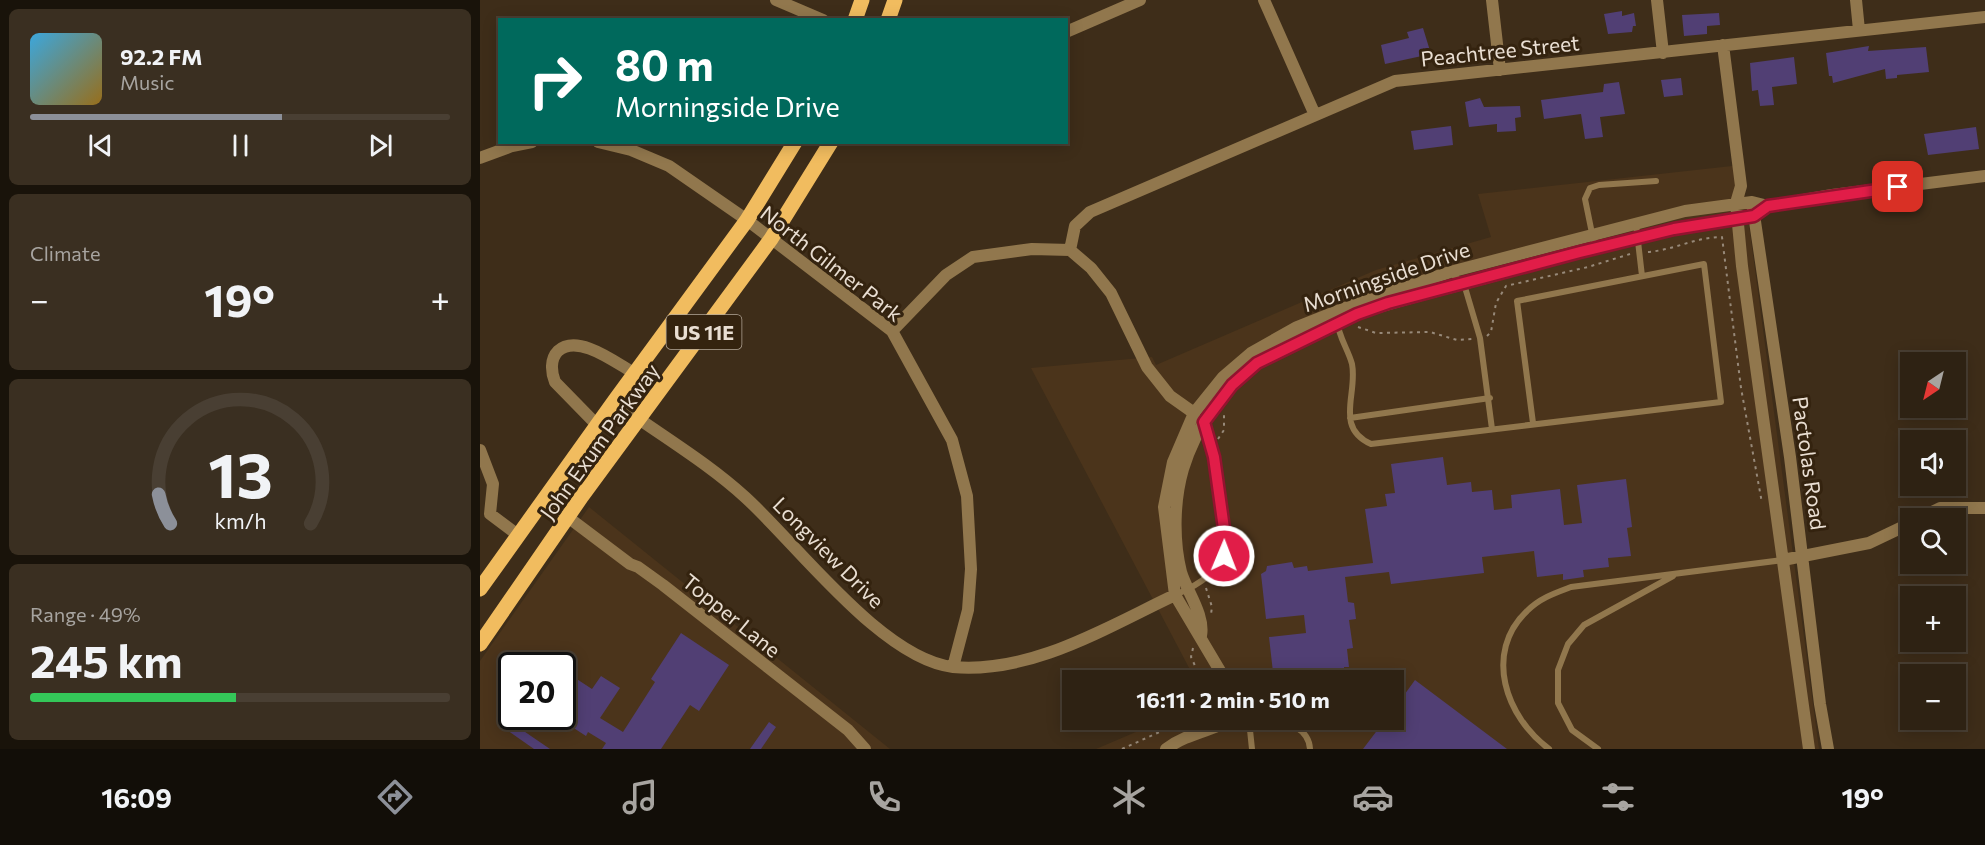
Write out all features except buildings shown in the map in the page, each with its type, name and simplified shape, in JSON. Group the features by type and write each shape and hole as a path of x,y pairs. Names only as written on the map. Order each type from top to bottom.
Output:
{"main road":[{"path":"856,18 862,0"},
{"path":"889,18 895,0"},
{"name":"John Exum Parkway","path":"480,589 747,220 794,144"},
{"name":"John Exum Parkway","path":"480,644 570,518 582,496 771,239 830,144"}],"street":[{"path":"776,0 818,18"},
{"path":"1068,31 1140,0"},
{"path":"1264,0 1315,115"},
{"path":"1492,0 1500,70"},
{"path":"1657,0 1663,53"},
{"path":"1856,0 1859,30"},
{"name":"Peachtree Street","path":"1070,250 1075,226 1090,212 1395,81 1985,17"},
{"name":"Pactolas Road","path":"1723,45 1742,186 1752,202 1767,293 1828,749"},
{"path":"480,158 522,144"},
{"name":"North Gilmer Park","path":"606,144 631,150 669,166 747,220 892,331 952,440 967,496 971,569 968,610 953,667"},
{"name":"Morningside Drive","path":"1181,592 1164,507 1173,462 1223,377 1251,353 1298,327 1464,284 1593,242 1636,224 1684,211 1752,202 1768,206 1832,195 1985,176"},
{"name":"Pactolas Road","path":"1742,186 1736,203 1746,296 1809,749"},
{"name":"Morningside Drive","path":"1336,317 1450,272 1593,242 1638,238 1754,216 1768,206"},
{"path":"892,331 946,275 973,257 1032,249 1070,250 1091,268 1111,293 1147,367 1170,396 1199,417"},
{"path":"598,426 555,381 552,373 554,355 562,348 572,345 585,347 634,374"},
{"name":"Longview Drive","path":"639,419 683,449 744,496 858,613 894,640 924,658 953,667 993,666 1050,652 1075,644 1181,592"},
{"path":"480,450 493,484 490,514 518,536"},
{"path":"1966,508 1985,508"},
{"name":"Topper Lane","path":"570,518 630,564 663,585 848,730 865,749"},
{"path":"1783,560 1869,543 1900,528"},
{"path":"1181,592 1195,632 1201,636 1220,670"},
{"path":"1166,749 1181,738 1209,730"}],"lane":[{"path":"1593,242 1586,199 1590,189 1599,185 1656,181"},
{"path":"1636,224 1642,276"},
{"path":"1336,317 1337,330 1352,366 1350,418 1353,430 1371,444 1720,402 1704,264 1517,301 1533,423"},
{"path":"1450,272 1464,284 1480,338 1490,398 1492,429"},
{"path":"1746,296 1767,293"},
{"path":"1350,418 1490,398"},
{"path":"615,400 639,419"},
{"path":"1181,592 1202,582 1216,569 1224,556 1226,543 1214,457 1199,417"},
{"path":"541,505 570,518"},
{"path":"1550,749 1524,728 1507,693 1503,660 1512,633 1526,611 1547,596 1571,587 1783,560"},
{"path":"1598,749 1572,730 1558,703 1558,670 1568,644 1584,626 1676,574"},
{"path":"1250,730 1252,749"},
{"path":"1300,730 1310,740 1310,749"}],"path":[{"path":"1122,749 1164,730"}],"shaded area":[{"path":"1741,165 1819,749 1096,749 1141,730 1404,730 1404,670 1190,670 1031,368 1152,357 1156,365 1376,270 1491,237 1478,194"},
{"path":"589,507 890,749 480,749 480,661"}],"route":[{"path":"1224,556 1226,543 1214,457 1204,422 1222,395 1257,363 1272,354 1357,314 1388,303 1498,273 1674,229 1754,216 1768,206 1898,187"}]}
